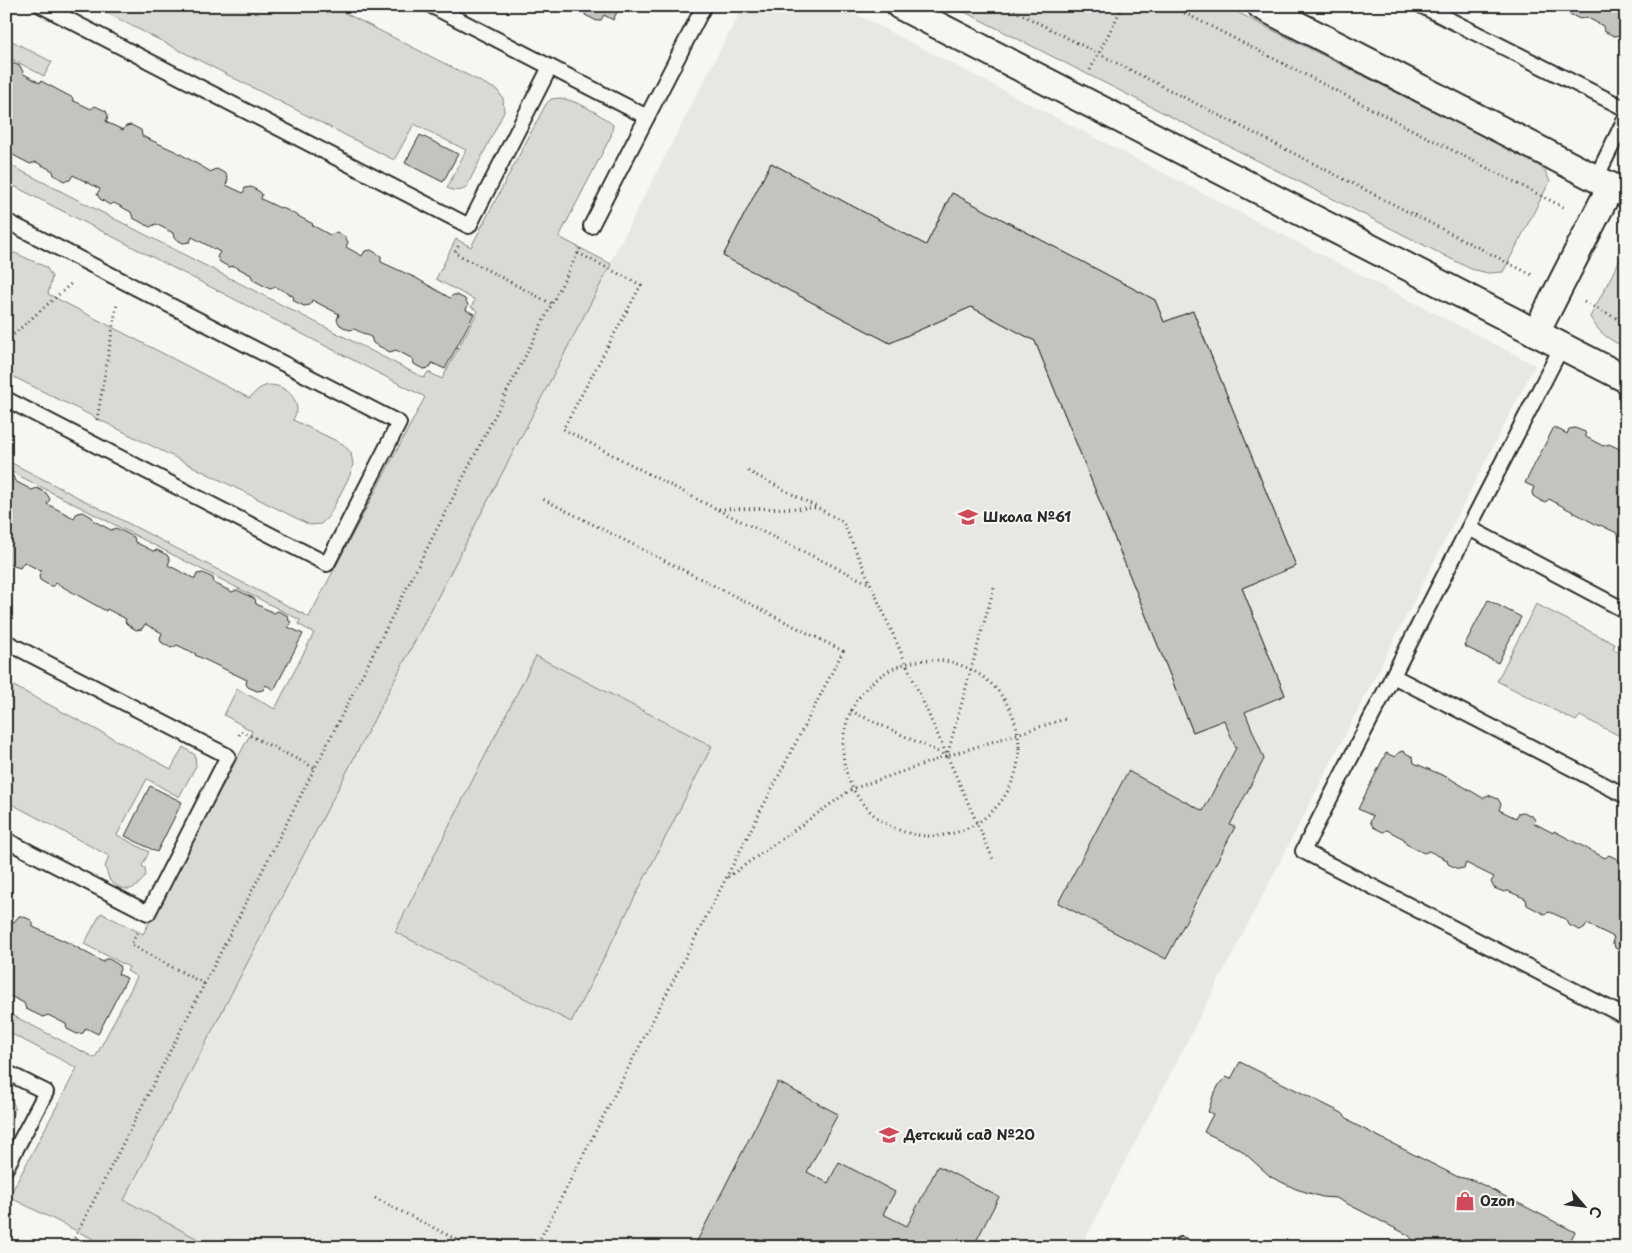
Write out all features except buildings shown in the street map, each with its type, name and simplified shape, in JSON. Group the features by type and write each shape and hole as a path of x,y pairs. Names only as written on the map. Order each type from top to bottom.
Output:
{"street":[{"path":"900,6 1626,379"},
{"path":"1261,6 1611,186 1536,333"}],"lane":[{"path":"42,6 469,226 550,67"},
{"path":"432,6 647,117"},
{"path":"591,226 704,6"},
{"path":"1422,6 1626,109"},
{"path":"1611,186 1626,117"},
{"path":"6,221 399,423 327,564 6,399"},
{"path":"1562,346 1303,851 1626,1017"},
{"path":"1469,528 1626,611"},
{"path":"6,642 228,756 148,913 6,840"},
{"path":"1393,676 1626,796"},
{"path":"6,1072 46,1092 6,1168"},
{"path":"1177,1247 1181,1245 1184,1247"}],"path":[{"path":"1006,6 1626,323"},
{"path":"1077,97 1123,6"},
{"path":"1171,6 1593,222"},
{"path":"469,226 455,253 552,304"},
{"path":"70,1247 591,226"},
{"path":"578,253 641,285 563,429 716,509 870,584"},
{"path":"6,341 92,266"},
{"path":"93,444 121,280"},
{"path":"748,471 842,522 993,859"},
{"path":"536,1247 843,651 541,498"},
{"path":"716,509 818,508"},
{"path":"947,756 994,588"},
{"path":"925,660 947,661 971,671 997,690 1005,700 1014,718 1019,734 1017,764 1010,788 995,810 978,825 965,831 935,837 900,830 885,823 861,804 852,788 844,764 842,747 844,730 851,711 868,686 888,672 906,664 925,660"},
{"path":"851,711 947,756"},
{"path":"727,877 852,788 1068,718"},
{"path":"228,756 241,731 315,768"},
{"path":"148,913 131,946 204,984"},
{"path":"375,1198 471,1247"}],"shaded area":[{"path":"93,6 336,6 335,8 497,90 503,98 504,112 466,188 459,191 452,190 447,188 466,150 414,124 394,160"},
{"name":"Школа №61","path":"743,6 840,6 1535,365 1081,1247 213,1247 124,1201"},
{"path":"953,6 1225,6 1534,162 1545,171 1550,181 1503,272 1488,273 1471,269"},
{"path":"6,38 52,62 44,76 6,56"},
{"path":"560,98 588,108 613,125 611,136 559,237 611,264 124,1200 213,1247 109,1247 9,1197 77,1068 6,1031 6,1012 95,1058 137,977 127,971 129,967 84,944 101,913 143,934 252,731 224,715 237,689 275,709 314,633 298,624 300,620 6,469 6,460 309,617 425,397 6,182 6,163 424,378 428,372 442,379 478,311 471,307 475,300 436,279 456,239 471,247 546,104 551,99"},
{"path":"1626,248 1626,348 1605,336 1590,317"},
{"path":"15,253 46,267 52,277 48,294 249,398 265,386 281,387 286,390 296,403 297,409 293,420 343,444 351,453 353,464 350,475 329,516 321,524 310,525 6,373 6,255"},
{"path":"1536,604 1615,644 1613,649 1626,655 1626,739 1580,716 1576,721 1497,681"},
{"path":"536,656 712,746 571,1022 395,932"},
{"path":"6,682 171,769 183,747 195,755 196,766 179,797 147,779 117,835 149,852 142,866 145,868 145,876 131,889 119,887 110,881 105,867 109,856 6,801"},
{"path":"6,1093 13,1102 14,1112 6,1132"}],"place":[{"name":"Школа №61","path":"968,517"},
{"name":"Детский сад №20","path":"889,1135"},
{"name":"Ozon","path":"1465,1201"}]}
